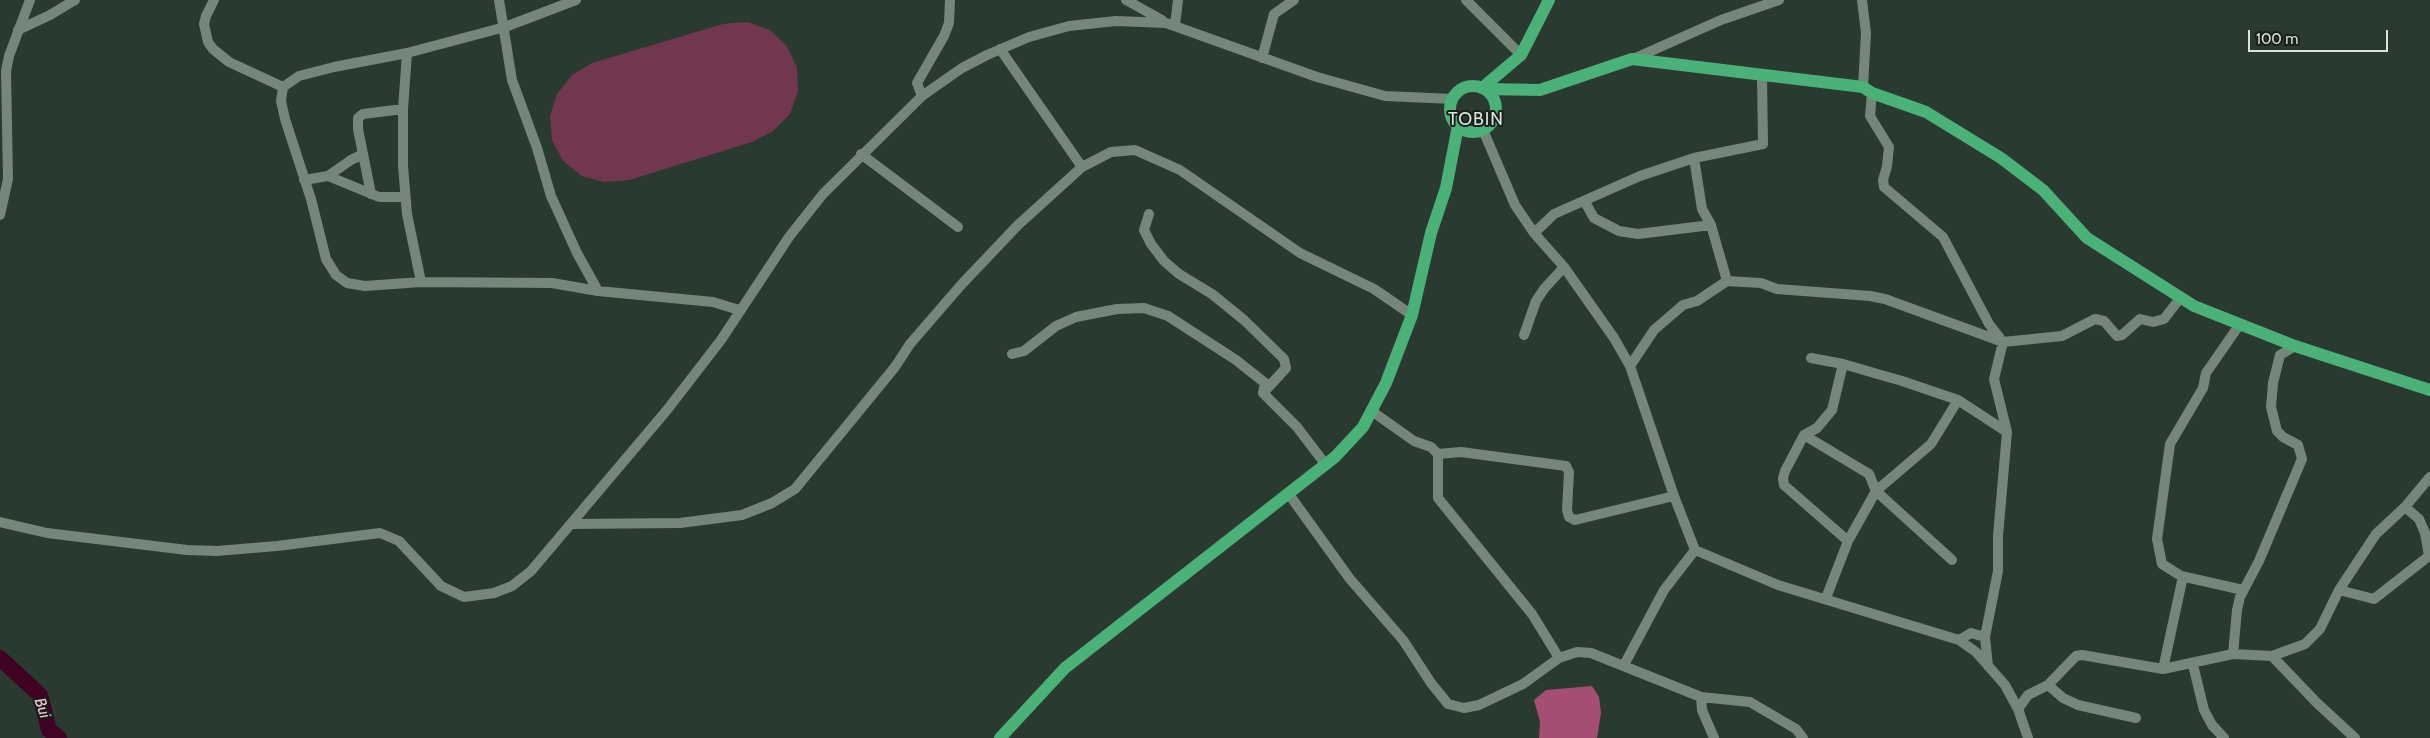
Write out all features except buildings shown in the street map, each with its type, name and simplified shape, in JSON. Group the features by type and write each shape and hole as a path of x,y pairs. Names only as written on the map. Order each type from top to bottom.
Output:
{"main road":[{"path":"1483,89 1521,55 1549,0"},
{"path":"1483,89 1493,98 1496,110 1492,122 1483,130 1470,132 1458,126 1451,113 1453,99 1466,88 1540,90 1632,59 1867,90 1926,112 2001,158 2042,190 2088,238 2194,306 2295,346 2430,390"},
{"path":"1000,738 1065,668 1326,465 1354,438 1373,412 1392,371 1412,315 1431,233 1446,188 1458,126"}],"street":[{"path":"0,216 8,179 6,71 18,30 30,0"},
{"path":"18,30 50,15 75,0"},
{"path":"214,0 204,24 208,42 213,49 229,62 283,87"},
{"path":"499,0 505,27 512,80 551,196 570,240 598,290"},
{"path":"576,0 505,27 407,53 334,67 299,76 283,87 281,101 284,119 304,180 326,259 336,275 348,282 365,286 422,282 552,283 598,290 708,301 739,310"},
{"path":"922,96 917,83 944,36 949,23 950,0"},
{"path":"1126,0 1171,24 1317,77 1385,96 1453,99"},
{"path":"1171,24 1178,0"},
{"path":"1262,58 1274,14 1282,4 1294,0"},
{"path":"1466,0 1521,55"},
{"path":"1632,59 1720,20 1779,0"},
{"path":"1862,0 1866,33 1867,90 1870,116 1888,147 1887,166 1883,180 1884,188 1943,237 1990,324 2004,342"},
{"path":"0,522 47,533 197,551 277,546 380,533 399,541 441,586 464,597 494,593 512,586 532,571 667,410 720,340 789,237 822,194 860,154 922,96 962,68 1029,37 1069,26 1116,21 1171,24"},
{"path":"1000,49 1082,167"},
{"path":"407,53 403,108 405,197 422,282"},
{"path":"1534,233 1554,214 1585,202 1640,176 1694,158 1763,144 1762,76"},
{"path":"371,194 358,129 358,118 363,114 403,108"},
{"path":"1483,130 1515,205 1534,233 1564,267 1614,338 1630,366 1674,496 1695,550 1778,586 1826,598 1958,640 1976,652 2005,686 2018,709 2028,738"},
{"path":"572,524 680,523 742,515 772,504 795,489 896,367 910,344 960,286 1018,225 1082,167 1111,152 1135,150 1180,170 1300,252 1374,289 1412,315"},
{"path":"304,180 328,176 363,154"},
{"path":"860,154 958,227"},
{"path":"1694,158 1702,208 1711,225 1727,282"},
{"path":"328,176 379,197 405,197"},
{"path":"1585,202 1594,218 1618,231 1638,234 1711,225"},
{"path":"1149,214 1144,230 1151,244 1164,261 1179,274 1212,294 1244,320 1284,359 1286,368 1263,393"},
{"path":"1524,336 1536,302 1544,289 1564,267"},
{"path":"1630,366 1654,330 1683,305 1696,301 1727,282 1761,283 1776,289 1870,296 1885,299 2004,342 2062,336 2095,319 2104,321 2117,336 2122,335 2140,319 2153,322 2164,319 2181,297"},
{"path":"1012,354 1024,351 1056,326 1076,317 1107,310 1144,308 1168,316 1236,360 1265,383 1263,393"},
{"path":"2240,324 2206,374 2203,388 2170,444 2157,538 2162,564 2181,576 2243,590"},
{"path":"1988,667 1985,636 1998,571 1998,536 2007,432 1994,379 2004,342"},
{"path":"2233,654 2237,610 2243,590 2259,561 2302,459 2298,445 2283,437 2277,431 2271,407 2280,355 2295,346"},
{"path":"1811,358 1843,364 1902,380 1958,400 2007,432"},
{"path":"1843,364 1832,410 1817,428 1804,435 1783,478 1784,485 1848,542"},
{"path":"1263,393 1297,426 1326,465"},
{"path":"1826,598 1848,542 1876,492 1931,444 1958,400"},
{"path":"1373,412 1414,441 1431,447 1438,454 1438,498 1532,614 1560,658"},
{"path":"1804,435 1869,474 1876,492 1952,560"},
{"path":"1438,454 1462,452 1566,466 1569,472 1567,510 1569,517 1575,520 1674,496"},
{"path":"2018,709 2028,695 2048,685 2072,659 2082,655 2164,669 2233,654 2272,656 2295,649 2314,636 2340,590 2376,534 2405,508 2430,477"},
{"path":"1288,494 1350,579 1403,640 1431,683 1448,704 1464,708 1479,704 1523,684 1560,658 1577,652 1591,653 1701,697 1750,702 1796,729 1804,738"},
{"path":"2340,590 2374,599 2429,556 2425,533 2419,519 2405,508"},
{"path":"1624,665 1664,590 1695,550"},
{"path":"2164,669 2182,581 2181,576"},
{"path":"1958,640 1971,633 1985,636"},
{"path":"2272,656 2317,703 2355,738"},
{"path":"2193,664 2204,710 2212,725 2224,738"},
{"path":"2048,685 2063,698 2078,705 2136,718"},
{"path":"1701,697 1702,710 1714,738"}],"shaded area":[{"path":"747,22 770,30 787,46 797,68 798,91 790,114 773,131 752,142 629,180 604,182 582,176 563,161 552,140 550,116 557,94 572,75 592,63 723,24"},
{"path":"1592,686 1599,697 1601,713 1597,738 1539,738 1540,722 1534,700 1546,690"}],"waterway":[{"name":"Bui","path":"0,658 40,695 49,730 59,738"}],"district":[{"name":"TOBIN","path":"1476,120"}]}
